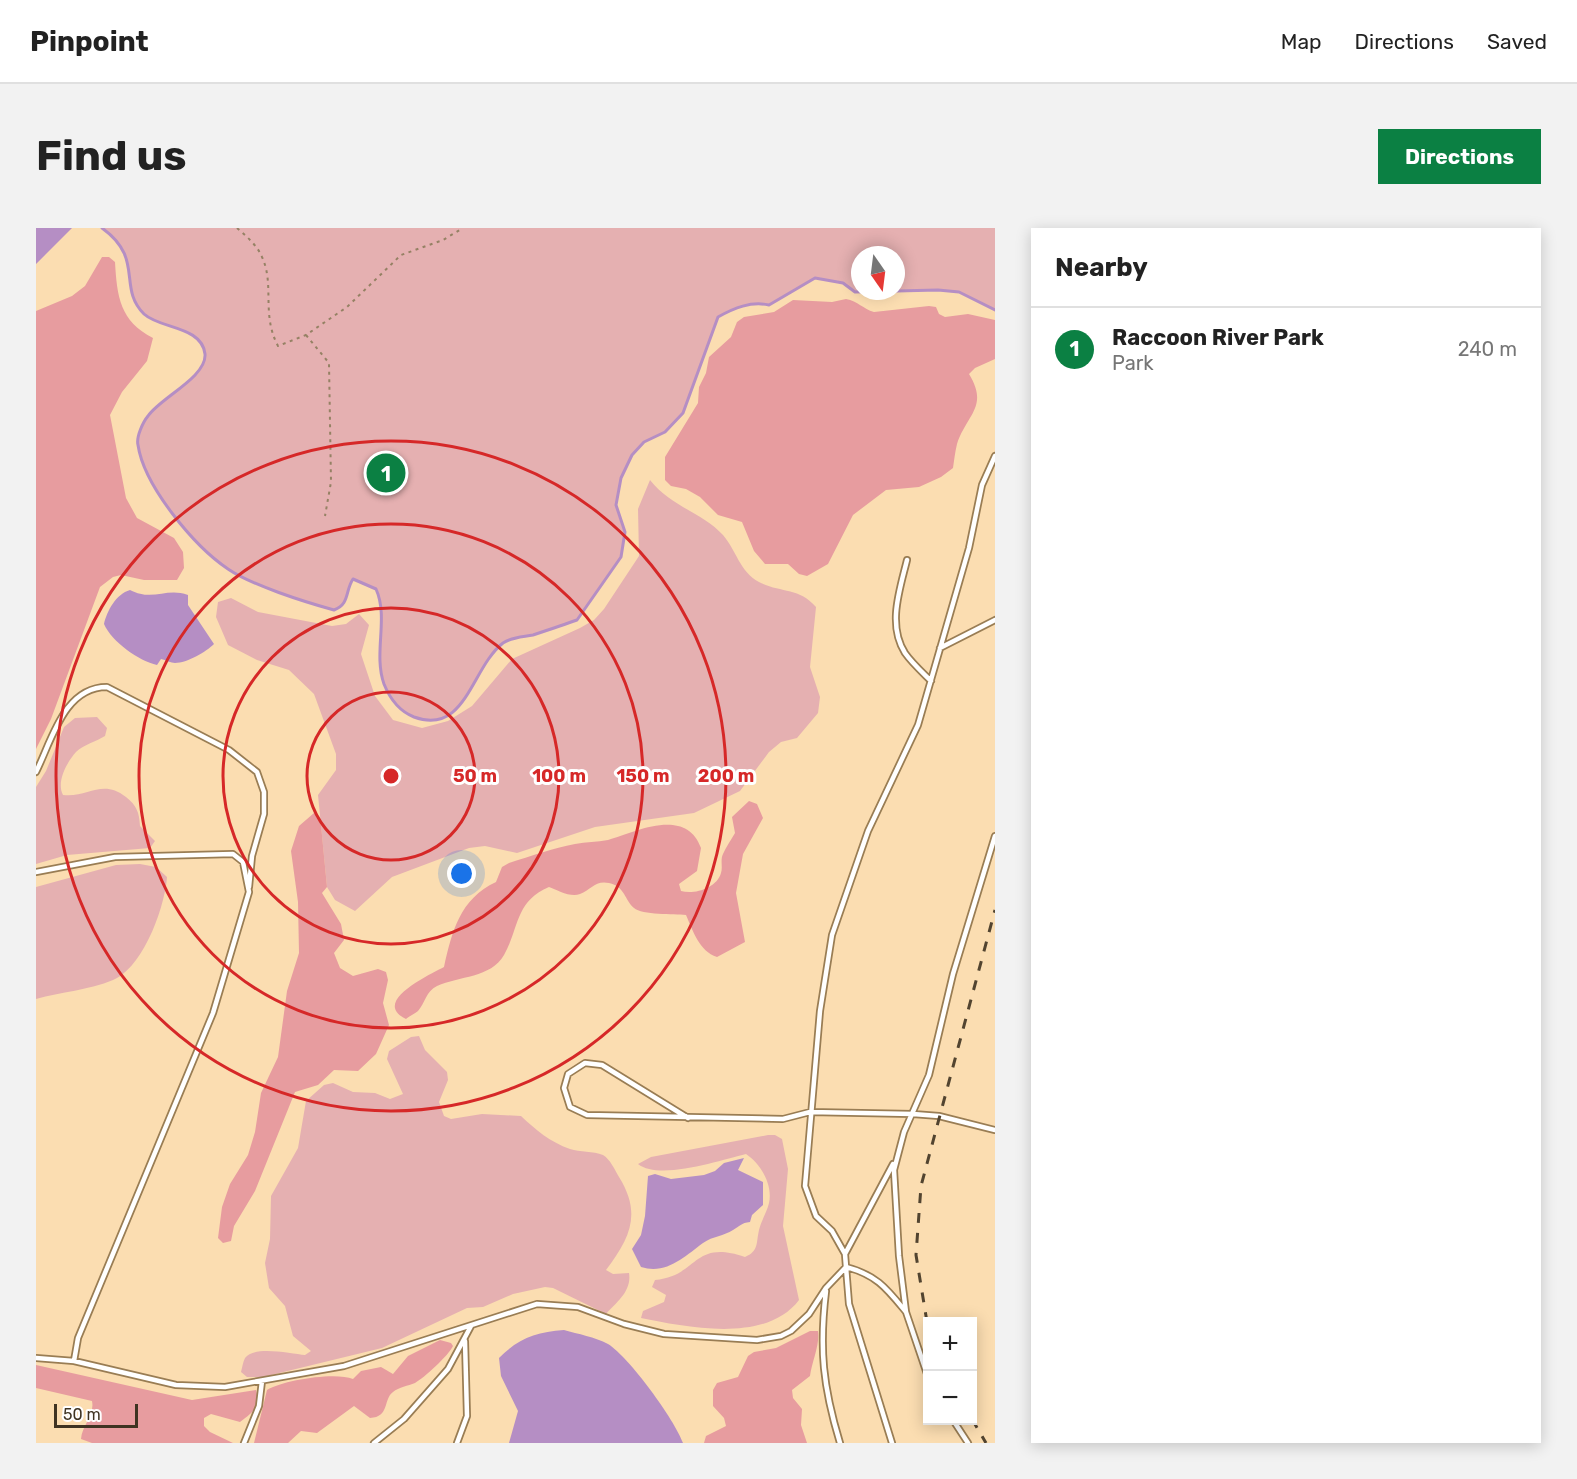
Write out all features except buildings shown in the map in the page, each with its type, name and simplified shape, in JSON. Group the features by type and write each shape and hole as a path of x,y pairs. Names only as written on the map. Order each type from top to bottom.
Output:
{"lane":[{"path":"892,1443 849,1304 845,1254 832,1231 816,1216 805,1186 820,1011 832,934 868,831 918,724 969,548 982,485 995,456"},
{"path":"907,560 895,612 896,627 905,653 931,681"},
{"path":"940,648 995,620"},
{"path":"36,772 66,710 82,692 93,687 107,687 229,750 257,772 264,792 264,814 252,856 249,892 213,1013 78,1338 74,1361"},
{"path":"845,1254 898,1154 928,1075 953,974 995,836"},
{"path":"36,873 115,857 222,853 233,854 243,862 249,892"},
{"path":"688,1118 602,1065 585,1063 568,1074 564,1088 570,1107 587,1115 688,1118 783,1119 810,1113 913,1114 939,1116 995,1130"},
{"path":"898,1154 894,1187 906,1312 926,1371"},
{"path":"36,1358 74,1361 176,1385 225,1387 344,1366 520,1308 556,1304 578,1307 624,1324 664,1334 756,1340 781,1336 791,1331 809,1314 826,1288 846,1267"},
{"path":"846,1267 867,1272 876,1278 906,1312"},
{"path":"826,1288 822,1326 822,1367 829,1407 840,1443"},
{"path":"374,1443 404,1419 448,1369 471,1326"},
{"path":"457,1443 467,1416 465,1338"},
{"path":"244,1443 259,1406 262,1381"},
{"path":"956,1425 968,1443"}],"path":[{"path":"237,228 254,243 267,270 267,317 270,332 278,346 306,335 347,307 401,255 443,240 463,228"},
{"path":"306,335 329,363 331,482 325,516"}],"shaded area":[{"path":"36,228 72,228 36,264"},
{"path":"102,228 995,228 995,310 959,292 905,291 905,246 851,246 851,289 843,283 815,278 769,305 743,306 718,317 683,413 665,432 644,442 632,455 621,478 616,505 625,532 621,557 577,620 503,643 492,654 457,709 445,717 431,720 414,717 399,708 384,684 380,660 382,612 376,589 353,579 345,601 334,610 250,581 228,569 200,546 172,514 160,496 142,461 138,445 139,434 144,422 154,409 199,371 204,363 205,354 196,338 189,333 151,319 136,304 123,251 115,239"},
{"path":"102,257 109,257 115,262 119,297 127,316 133,324 153,338 147,361 122,392 110,415 126,498 137,518 174,538 183,552 184,568 177,580 144,580 121,575 113,577 100,587 51,719 36,749 36,311 72,296 85,286"},
{"path":"846,299 874,312 929,306 936,307 939,314 945,317 968,314 995,320 995,359 975,368 969,374 975,385 977,403 957,444 953,468 941,477 919,487 886,490 853,515 828,564 807,576 799,574 788,564 765,564 754,551 742,522 718,515 700,497 686,489 671,486 665,480 665,457 698,403 699,387 706,373 709,357 731,337 737,322 744,317 774,312 793,300 832,302"},
{"path":"650,480 667,496 715,527 728,541 747,573 753,578 767,585 803,596 816,607 810,667 820,697 818,713 797,738 781,742 769,752 740,791 694,813 595,827 517,853 485,846 469,848 392,877 355,911 335,900 327,887 318,795 336,770 336,754 314,694 289,670 257,660 228,645 216,617 218,602 231,598 258,612 332,626 346,624 359,614 369,625 361,654 375,696 393,720 422,728 448,721 472,706 512,659 580,628 594,620 604,609 639,556 638,509"},
{"path":"130,590 146,595 180,593 188,595 188,605 214,644 180,663 161,659 157,665 134,655 113,637 104,624 113,604 120,595"},
{"path":"97,717 107,728 105,736 82,747 73,756 62,778 63,795 102,789 117,792 133,803 138,813 140,826 155,841 150,848 67,855 36,864 36,787 46,771 64,727 75,718"},
{"path":"749,801 757,804 763,818 743,854 736,893 745,942 717,957 701,945 686,915 638,910 631,905 622,890 614,885 600,883 576,895 549,887 538,893 524,908 509,945 498,963 483,972 433,988 418,1011 406,1019 397,1012 395,1005 407,989 444,967 450,941 460,917 474,897 496,882 502,867 558,848 608,840 659,825 672,825 684,828 694,835 701,848 697,871 679,884 681,891 698,891 715,883 719,878 722,871 722,856 735,833 732,817"},
{"path":"314,813 321,825 327,887 322,893 341,924 344,940 334,953 340,968 353,976 378,969 386,972 388,980 383,1003 389,1025 376,1054 358,1071 334,1070 318,1085 295,1092 255,1191 234,1226 231,1241 223,1243 218,1238 222,1207 230,1184 248,1155 255,1132 261,1093 278,1057 287,991 299,953 298,902 291,851 299,826"},
{"path":"140,864 156,867 167,877 157,920 143,950 134,963 113,980 85,989 36,999 36,887 116,865"},
{"path":"419,1036 425,1050 447,1072 448,1080 439,1102 444,1116 451,1119 482,1114 521,1116 556,1143 570,1149 603,1155 608,1159 626,1190 631,1214 627,1236 606,1270 613,1274 629,1273 626,1291 606,1314 553,1288 545,1287 513,1294 483,1307 467,1308 382,1348 263,1377 247,1377 241,1372 245,1358 250,1354 265,1351 305,1355 311,1351 293,1336 285,1306 269,1288 265,1263 270,1239 271,1196 298,1148 306,1101 324,1085 333,1083 353,1092 375,1093 390,1099 403,1094 387,1059 389,1051 411,1037"},
{"path":"775,1135 782,1139 788,1169 783,1226 799,1300 785,1314 767,1323 746,1327 702,1328 641,1318 643,1311 664,1302 666,1295 652,1287 655,1280 680,1272 705,1255 715,1252 745,1257 753,1252 770,1196 761,1169 746,1154 675,1170 648,1169 638,1164 651,1157"},
{"path":"744,1158 738,1170 763,1182 763,1205 752,1215 750,1222 707,1241 675,1263 659,1268 641,1267 632,1249 641,1235 648,1176 655,1174 671,1179 704,1175 715,1171 724,1163"},
{"path":"564,1330 598,1339 617,1351 650,1390 671,1420 683,1443 509,1443 518,1411 501,1376 499,1358 514,1345 529,1337"},
{"path":"810,1331 818,1331 818,1336 810,1376 792,1390 793,1398 802,1409 801,1425 807,1443 704,1443 706,1436 726,1426 724,1418 713,1406 713,1390 717,1383 738,1377 748,1356 754,1352 776,1348"},
{"path":"440,1340 451,1343 453,1346 451,1350 415,1383 393,1392 381,1414 376,1417 370,1418 354,1406 317,1433 301,1431 288,1443 254,1443 267,1390 285,1383 310,1378 334,1376 353,1379 361,1371 381,1367 393,1374 408,1356"},
{"path":"36,1365 192,1400 256,1390 257,1401 252,1412 240,1422 211,1414 204,1418 204,1426 210,1432 233,1443 92,1443 81,1439 92,1411 92,1401 36,1388"}],"waterway":[{"path":"102,228 115,239 123,251 132,294 144,314 151,319 189,333 202,345 205,354 204,363 199,371 154,409 144,422 139,434 138,445 142,461 172,514 200,546 215,559 238,575 264,587 334,610 345,601 353,579 376,589 380,600 380,660 384,684 399,708 414,717 431,720 445,717 457,709 492,654 503,643 577,620 621,557 625,532 616,505 621,478 632,455 644,442 665,432 683,413 718,317 743,306 769,305 815,278 843,283 855,292 938,290 959,292 995,310"}],"railway":[{"path":"926,1317 916,1255 921,1186 995,910"},
{"path":"976,1425 986,1443"}],"place":[{"name":"Raccoon River Park","path":"386,473"}]}
